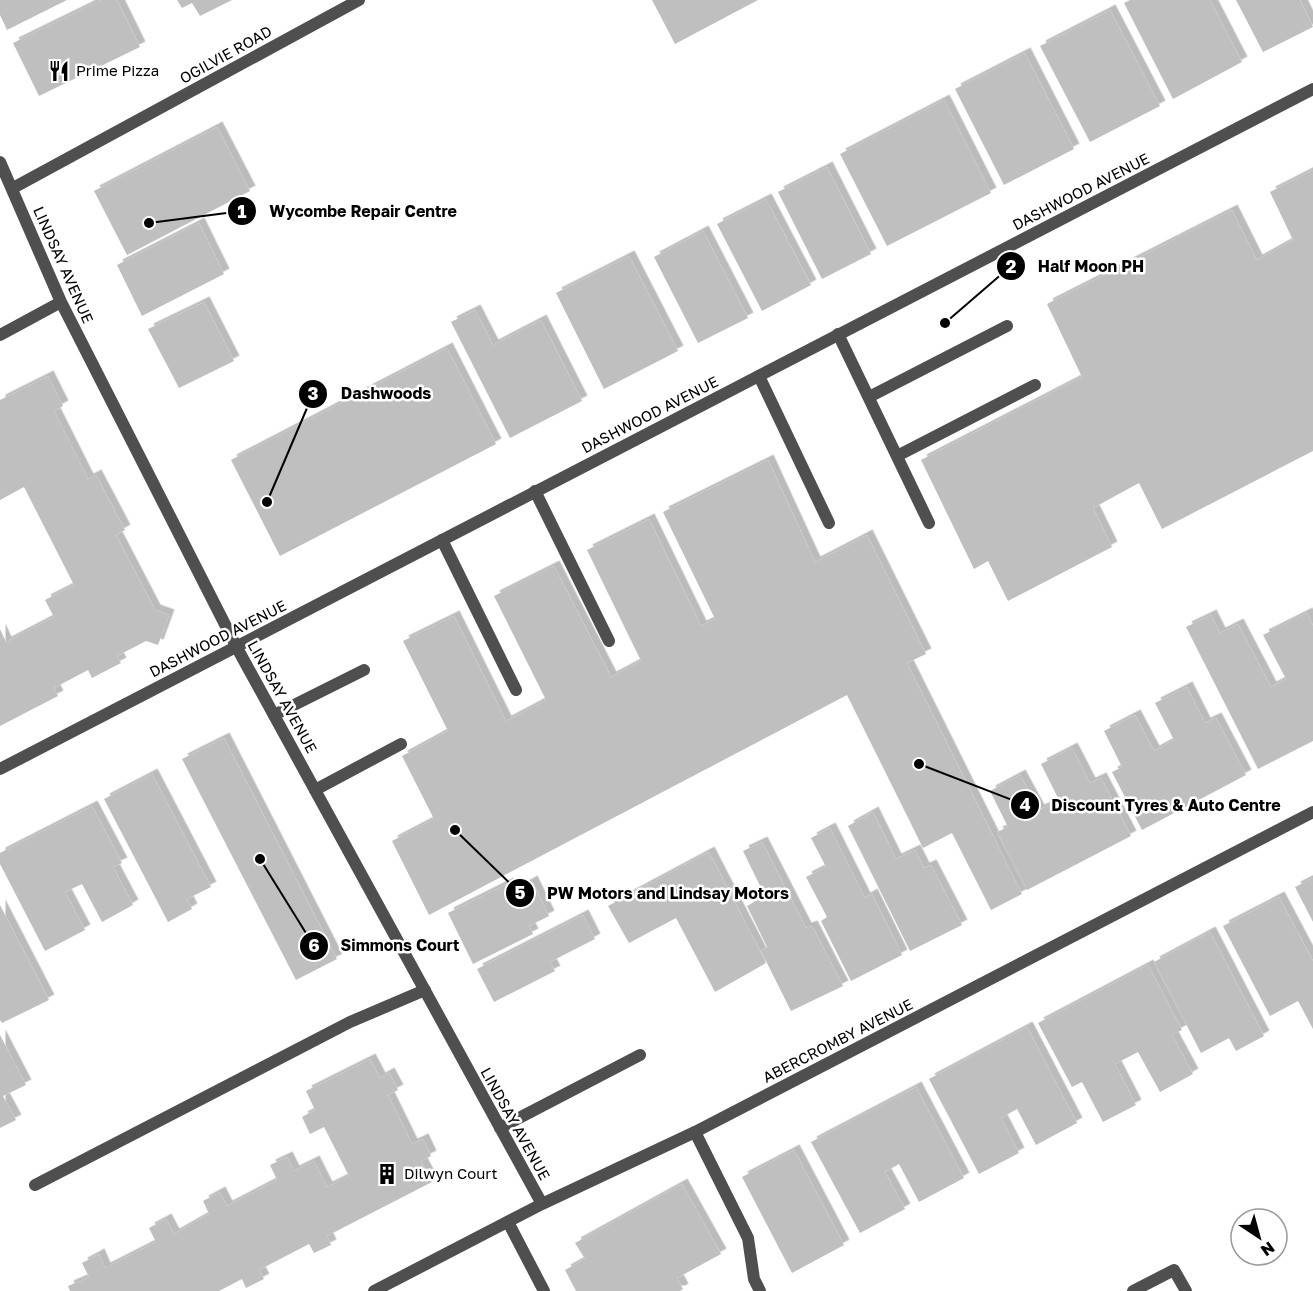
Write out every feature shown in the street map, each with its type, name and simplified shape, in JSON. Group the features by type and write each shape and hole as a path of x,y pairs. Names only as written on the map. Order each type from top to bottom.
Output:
{"street":[{"name":"OGILVIE ROAD","path":"13,188 359,0"},
{"name":"DASHWOOD AVENUE","path":"0,768 1313,89"},
{"name":"LINDSAY AVENUE","path":"0,162 61,302 236,646 542,1204"},
{"path":"0,335 61,302"},
{"path":"869,397 1007,326"},
{"path":"838,334 929,523"},
{"path":"759,376 829,523"},
{"path":"897,456 1035,385"},
{"path":"536,491 609,641"},
{"path":"441,540 516,690"},
{"path":"274,715 364,670"},
{"path":"315,790 401,744"},
{"name":"ABERCROMBY AVENUE","path":"374,1291 542,1204 696,1132 1313,812"},
{"path":"35,1185 350,1022 425,990"},
{"path":"500,1128 640,1056"},
{"path":"696,1132 748,1238 754,1279 760,1291"},
{"path":"508,1222 544,1291"},
{"path":"1133,1291 1174,1270 1186,1291"}],"building":[{"path":"0,0 67,0 7,30 0,15"},
{"name":"Prime Pizza","path":"101,0 117,0 140,47 39,96 13,43"},
{"path":"177,0 232,0 200,16 192,3 182,8"},
{"path":"652,0 758,0 675,44"},
{"path":"1130,0 1210,0 1242,62 1173,99 1124,3"},
{"path":"1236,0 1300,0 1313,27 1263,52"},
{"path":"1110,10 1160,106 1090,142 1040,46"},
{"path":"1025,53 1074,149 1004,185 955,89"},
{"path":"944,100 991,193 887,246 840,154"},
{"path":"217,127 250,191 127,255 94,191"},
{"path":"827,167 871,254 822,279 778,192"},
{"path":"1313,170 1313,451 1162,529 1139,483 1093,508 1112,547 1008,601 988,561 974,569 921,460 1082,377 1047,304 1232,210 1257,260 1293,240 1270,192"},
{"path":"766,199 811,285 762,311 717,224"},
{"path":"199,223 224,274 142,316 117,265"},
{"path":"703,231 748,318 698,343 654,257"},
{"path":"629,256 678,351 604,389 556,293"},
{"path":"204,302 234,361 179,388 148,329"},
{"path":"475,310 493,345 541,320 582,401 510,438 451,322"},
{"path":"447,348 496,444 280,556 231,460"},
{"path":"48,376 63,406 54,411 88,479 96,475 125,530 116,535 155,610 169,615 158,645 146,641 117,656 121,663 92,678 88,670 54,688 58,696 0,726 0,629 6,642 54,617 45,600 74,585 24,487 0,500 0,400"},
{"path":"768,460 815,562 867,535 926,654 907,663 1022,894 991,910 952,833 923,848 847,695 429,915 392,841 434,819 402,756 448,731 403,641 454,616 506,721 546,700 494,596 554,566 611,677 641,661 587,550 649,519 701,626 715,619 663,512"},
{"path":"1307,613 1313,626 1313,741 1258,769 1186,627 1211,615 1220,633 1238,624 1271,687 1286,679 1263,635"},
{"path":"1187,687 1205,723 1216,718 1246,775 1142,830 1112,772 1122,767 1104,731 1135,715 1154,751 1174,740 1155,703"},
{"path":"224,738 337,959 296,980 182,759"},
{"path":"1072,748 1090,783 1101,778 1131,836 1027,890 997,832 1008,827 990,791 1020,775 1039,810 1059,800 1041,764"},
{"path":"152,774 211,887 187,899 192,909 168,922 104,799"},
{"path":"92,806 122,863 113,867 133,905 102,922 82,884 65,892 85,930 45,951 0,864 0,853"},
{"path":"873,812 896,859 915,850 924,868 931,865 962,925 910,951 848,826"},
{"path":"830,828 865,898 872,894 902,955 851,981 821,921 827,917 806,877 826,867 811,838"},
{"path":"762,842 806,928 812,926 843,986 791,1011 761,951 767,947 747,906 765,896 743,851"},
{"path":"709,852 766,963 715,992 676,918 629,943 608,906"},
{"path":"1313,878 1313,922 1295,887"},
{"path":"532,881 549,916 529,926 533,934 473,964 448,913 508,883 512,892"},
{"path":"1279,897 1313,961 1313,1029 1298,1001 1270,1016 1223,926"},
{"path":"0,905 49,1000 2,1023 0,1020"},
{"path":"583,915 595,939 550,962 555,971 494,1002 477,969"},
{"path":"1210,932 1264,1036 1236,1051 1229,1038 1201,1053 1154,962"},
{"path":"1148,965 1182,1030 1172,1035 1193,1074 1160,1092 1138,1052 1115,1064 1136,1105 1103,1122 1082,1082 1072,1087 1038,1023"},
{"path":"1027,1027 1077,1123 1036,1145 1017,1109 1001,1118 1019,1153 979,1174 929,1079"},
{"path":"0,1035 26,1085 3,1096 16,1120 0,1128"},
{"name":"Dilwyn Court","path":"370,1059 380,1078 389,1073 398,1090 388,1095 412,1144 423,1139 431,1156 421,1161 432,1182 327,1236 331,1245 314,1253 309,1244 259,1270 264,1279 246,1288 242,1279 219,1291 70,1291 68,1286 89,1277 82,1263 99,1254 105,1268 156,1242 149,1228 166,1219 174,1234 209,1214 203,1201 220,1192 227,1206 277,1180 270,1165 287,1157 294,1171 314,1161 327,1187 349,1176 324,1127 310,1134 302,1117 315,1110 306,1091"},
{"path":"916,1087 964,1178 919,1202 899,1164 885,1172 905,1209 860,1233 811,1142"},
{"path":"794,1150 844,1245 792,1273 742,1177"},
{"path":"682,1184 721,1254 677,1278 683,1289 680,1291 576,1291 565,1270 585,1259 575,1243"}],"place":[{"name":"Prime Pizza","path":"59,71"},
{"name":"Wycombe Repair Centre","path":"149,223"},
{"name":"Half Moon PH","path":"945,323"},
{"name":"Dashwoods","path":"267,502"},
{"name":"Discount Tyres & Auto Centre","path":"919,764"},
{"name":"PW Motors and Lindsay Motors","path":"455,830"},
{"name":"Simmons Court","path":"260,859"},
{"name":"Dilwyn Court","path":"387,1174"}]}
